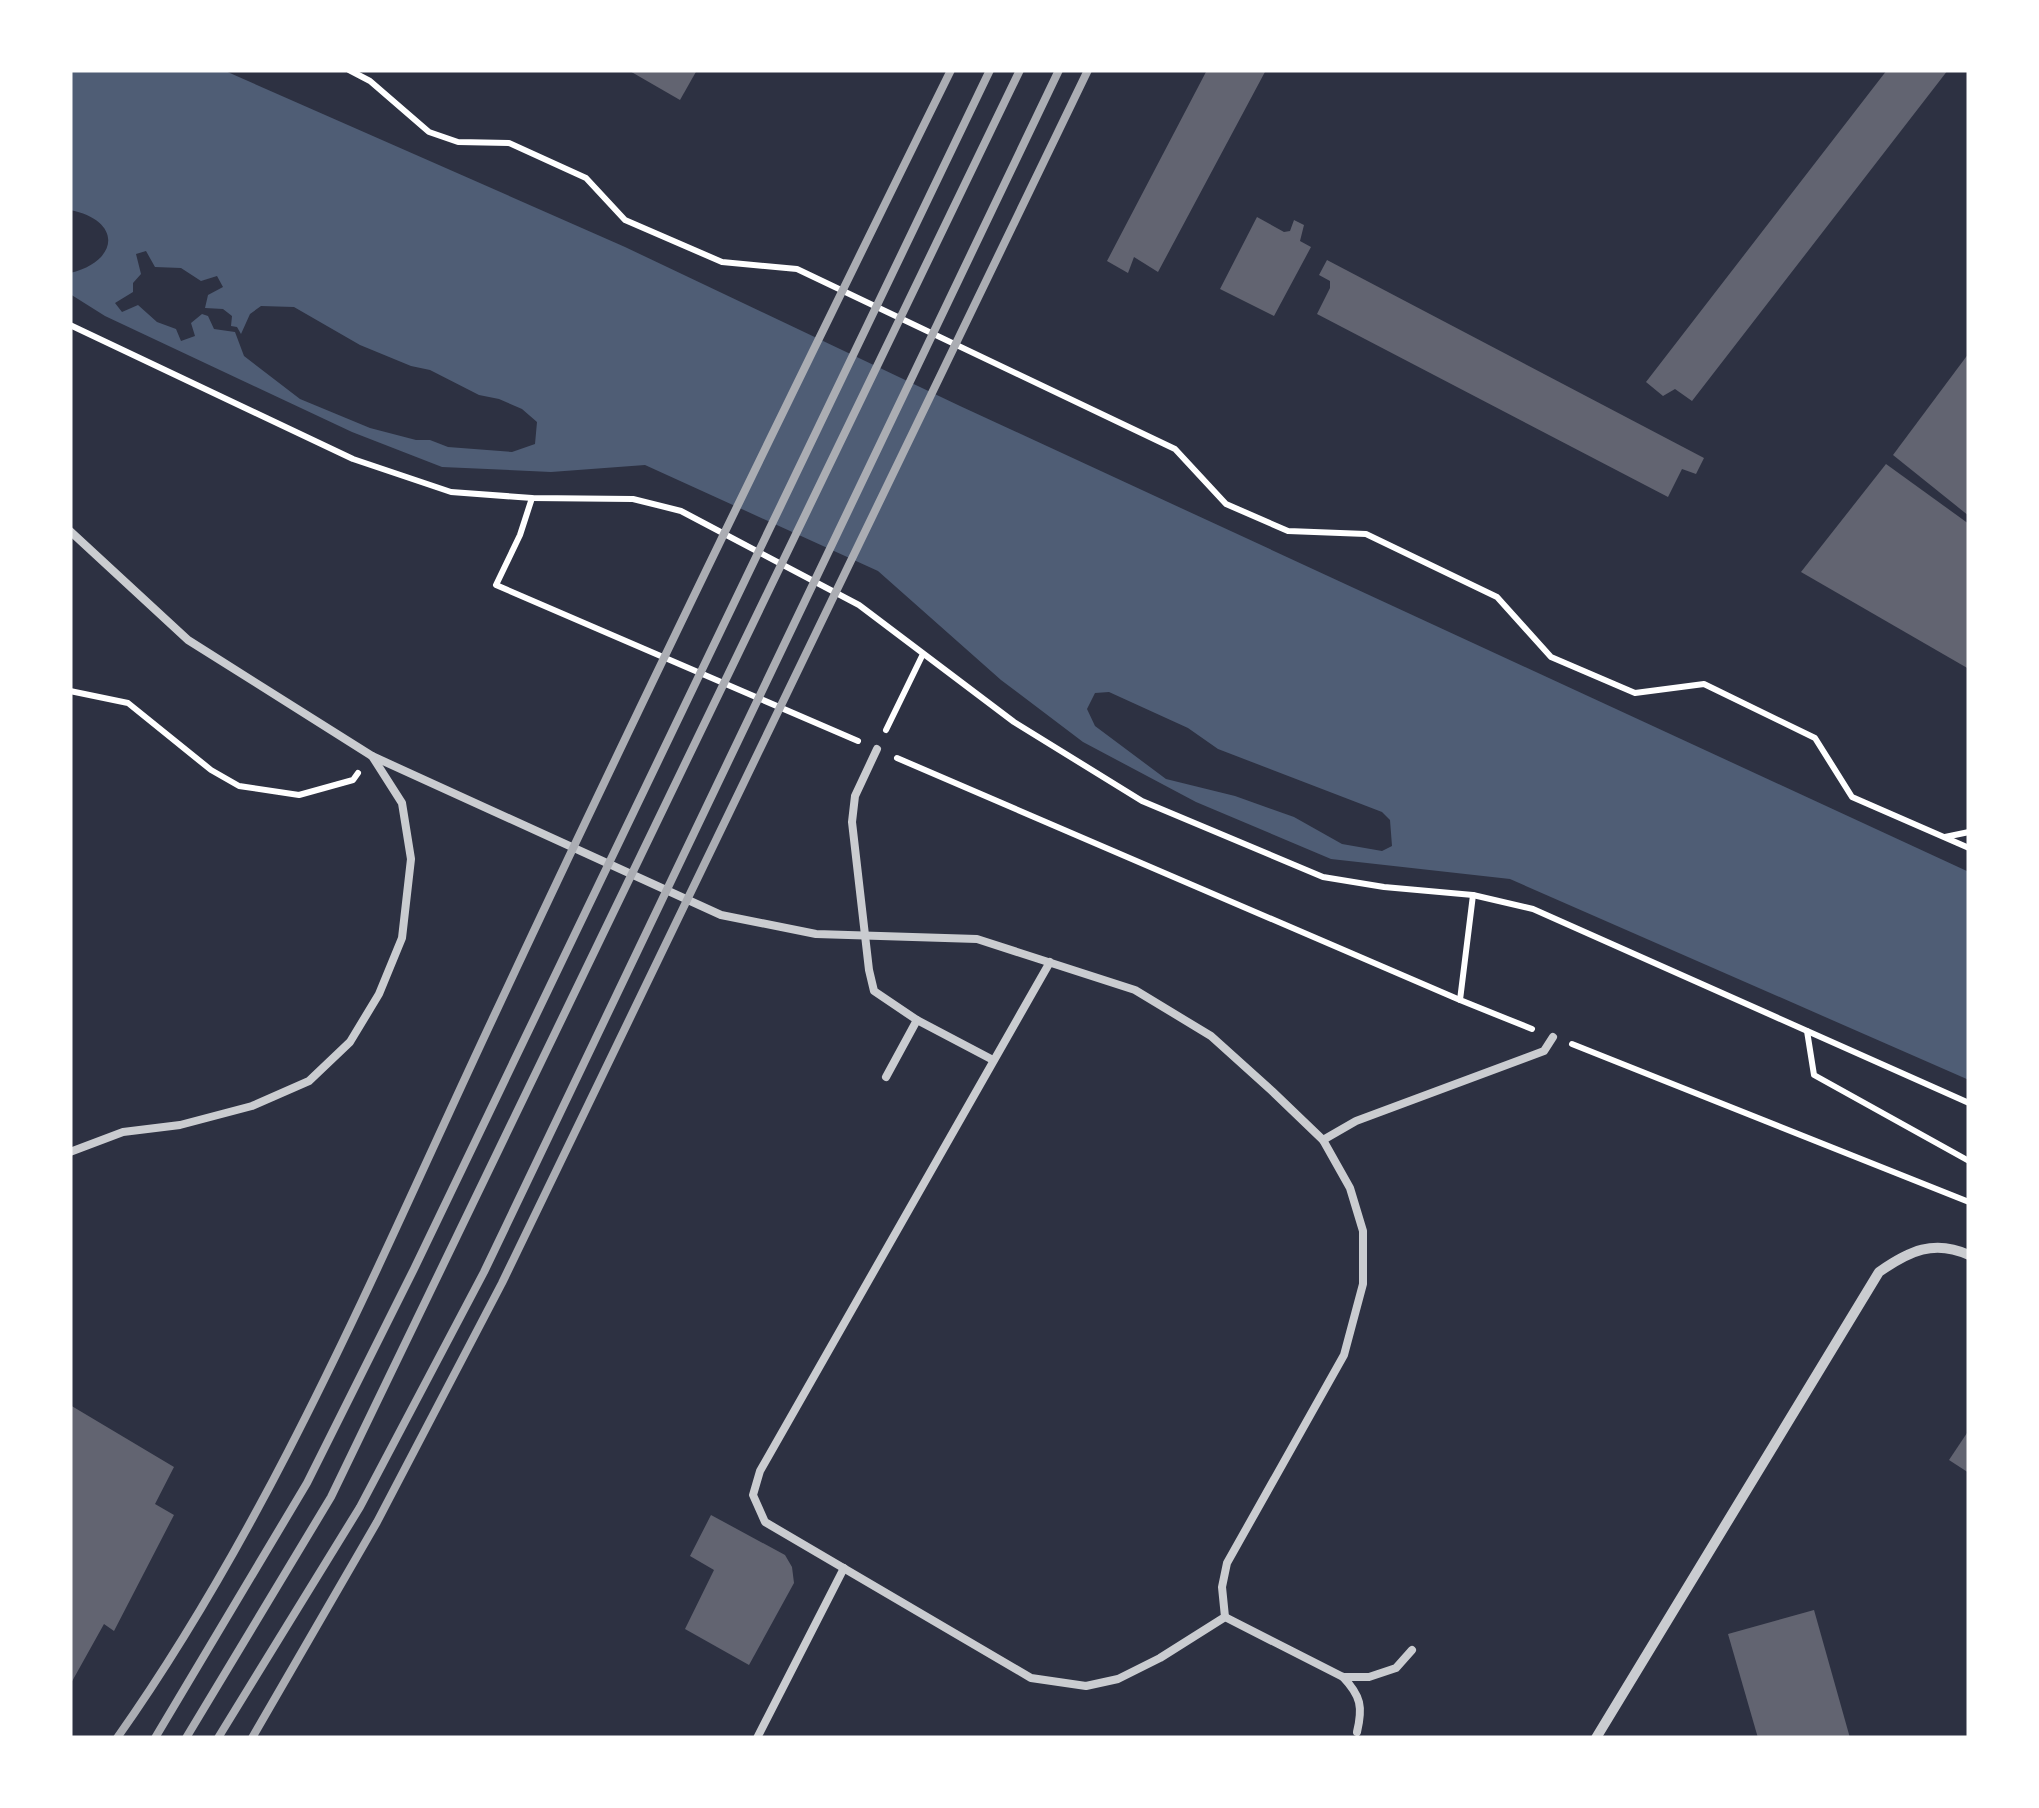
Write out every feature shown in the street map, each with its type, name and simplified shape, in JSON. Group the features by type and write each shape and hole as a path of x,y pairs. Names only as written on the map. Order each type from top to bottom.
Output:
{"street":[{"path":"1596,1738 1879,1272 1908,1251 1951,1247 1969,1255"}],"lane":[{"path":"70,531 188,640 372,756 722,915 816,934 977,939 1135,990 1211,1036 1323,1140 1350,1188 1363,1231 1363,1284 1344,1355 1227,1563 1222,1587 1225,1617"},
{"path":"877,749 855,796 852,822 874,992 993,1060"},
{"path":"70,1152 124,1132 180,1125 252,1106 309,1081 350,1042 379,994 402,938 411,859 402,803 372,756"},
{"path":"1050,962 760,1470 753,1496 765,1522 1031,1678 1086,1686 1118,1678 1160,1658 1225,1617"},
{"path":"886,1078 917,1020"},
{"path":"1323,1140 1356,1121 1544,1051 1553,1037"},
{"path":"758,1738 844,1568"},
{"path":"1225,1617 1343,1676 1360,1694 1362,1713 1357,1732"},
{"path":"1343,1676 1369,1676 1396,1668 1412,1650"}],"path":[{"path":"349,70 370,81 429,132 458,142 509,143 586,178 624,220 722,262 798,269 1175,449 1226,504 1288,532 1366,534 1497,597 1551,657 1634,693 1704,684 1815,738 1852,796 1969,848"},
{"path":"70,325 352,459 451,492 632,499 681,511 859,605 1014,722 1142,801 1323,877 1473,895 1534,909 1969,1102"},
{"path":"532,498 496,585 1460,1000 1969,1202"},
{"path":"877,749 922,656"},
{"path":"70,690 128,703 211,770 238,786 268,793 299,795 352,780 372,756"},
{"path":"1944,837 1969,832"},
{"path":"1460,1000 1473,895"},
{"path":"1806,1030 1814,1076 1969,1161"}],"water":[{"path":"70,70 223,70 625,247 1969,872 1969,1080 1510,879 1331,859 1196,802 1083,742 1001,680 878,571 645,465 551,472 442,467 352,432 105,316 70,294 70,273 98,260 108,241 99,222 70,210","holes":["146,251 155,267 181,268 201,281 217,276 223,287 208,295 205,308 223,309 232,316 231,326 241,334 250,314 261,306 294,307 360,345 522,409 537,422 535,444 512,452 448,447 370,428 300,399 244,356 235,332 214,329 208,316 202,314 191,323 195,336 181,341 176,329 157,322 138,305 122,312 115,303 133,292 133,283 141,274 136,254","1109,692 1188,728 1218,749 1382,812 1390,820 1392,846 1382,851 1342,844 1294,817 1235,796 1166,779 1095,726 1087,709 1095,693"]}],"building":[{"path":"628,70 697,70 680,100"},
{"path":"1207,70 1266,70 1158,272 1134,257 1128,273 1107,261"},
{"path":"1887,70 1948,70 1692,401 1675,389 1663,396 1646,382"},
{"path":"1257,217 1284,232 1290,231 1294,220 1304,225 1300,241 1311,247 1274,316 1220,289"},
{"path":"1327,260 1704,458 1696,474 1682,469 1668,497 1317,314 1330,288 1330,281 1319,275"},
{"path":"1969,353 1969,516 1893,455"},
{"path":"1886,464 1969,524 1969,669 1801,572"},
{"path":"70,1405 174,1467 155,1504 174,1515 114,1631 104,1624 70,1685"},
{"path":"1969,1430 1969,1473 1949,1460"},
{"path":"711,1515 785,1555 792,1567 794,1583 749,1665 685,1629 714,1570 690,1556"},
{"path":"1814,1610 1850,1738 1758,1738 1728,1634"}],"railway":[{"path":"117,1738 226,1566 321,1386 606,779 951,70"},
{"path":"155,1738 307,1483 414,1269 990,70"},
{"path":"186,1738 331,1497 1020,70"},
{"path":"218,1738 360,1507 484,1272 1059,70"},
{"path":"252,1738 377,1522 502,1283 1088,70"}]}
